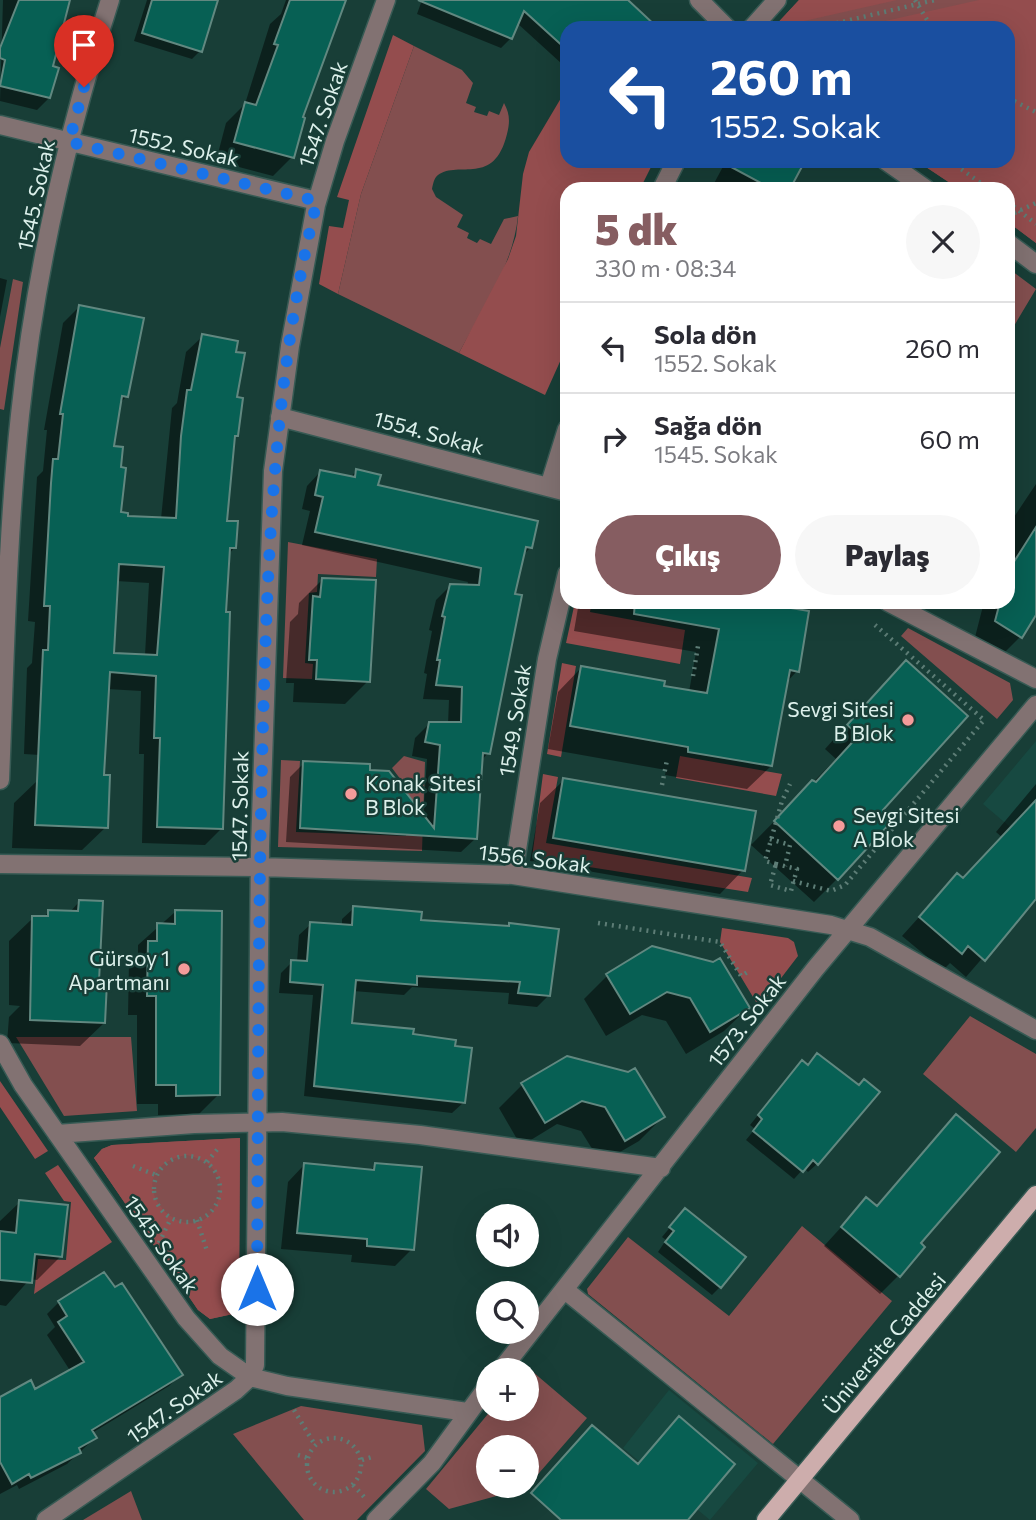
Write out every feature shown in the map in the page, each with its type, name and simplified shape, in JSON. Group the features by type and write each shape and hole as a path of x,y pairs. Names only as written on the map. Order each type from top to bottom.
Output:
{"main road":[{"name":"Üniversite Caddesi","path":"766,1520 1036,1195"}],"street":[{"name":"1545. Sokak","path":"0,780 12,505 20,413 48,240 69,142 110,0"},
{"name":"1547. Sokak","path":"46,1520 236,1390 250,1377 257,1345 260,867 269,520 280,417 317,201 335,141 386,0"},
{"path":"699,0 720,21"},
{"path":"758,21 777,0"},
{"name":"1552. Sokak","path":"0,125 317,201"},
{"path":"896,168 916,182"},
{"path":"1015,248 1036,264"},
{"name":"1554. Sokak","path":"280,417 558,489"},
{"name":"1549. Sokak","path":"513,875 547,659 560,604"},
{"path":"901,609 1036,679"},
{"name":"1573. Sokak","path":"511,1358 848,929 1036,705"},
{"name":"1556. Sokak","path":"0,864 260,867 513,875 848,929 870,937 1036,1030"},
{"name":"1545. Sokak","path":"0,1044 57,1134 197,1332 227,1362 250,1377 287,1386 467,1412"},
{"path":"57,1134 258,1121 420,1135 661,1168"},
{"path":"565,1290 850,1520"},
{"path":"375,1513 432,1463 476,1401"}],"path":[{"path":"843,21 916,2 935,0"},
{"path":"916,2 928,21"},
{"path":"1015,102 1036,112"},
{"path":"960,168 979,182"},
{"path":"1015,213 1036,203"},
{"path":"1015,208 1036,223"},
{"path":"793,881 835,890 845,885 984,720 875,625"},
{"path":"693,676 698,646"},
{"path":"662,785 667,760"},
{"path":"950,760 957,766"},
{"path":"776,864 770,886 791,891 797,869 765,861 790,784"},
{"path":"770,839 790,845 785,866"},
{"path":"872,852 880,859"},
{"path":"598,923 720,942 741,976 751,970"},
{"path":"207,1162 225,1139"},
{"path":"186,1155 207,1162 220,1180 220,1192 211,1212 197,1220 181,1222 171,1218 156,1203 153,1192 156,1175 165,1163 186,1155"},
{"path":"133,1166 156,1175"},
{"path":"156,1249 171,1218"},
{"path":"197,1220 207,1251"},
{"path":"293,1407 315,1445"},
{"path":"328,1438 346,1440 354,1445 362,1460 359,1478 353,1485 337,1492 321,1489 308,1472 308,1458 315,1445 328,1438"},
{"path":"298,1455 308,1458"},
{"path":"362,1460 372,1457"},
{"path":"353,1485 375,1513"}],"shaded area":[{"path":"799,0 1036,0 1036,243 1015,227 1015,182 948,182 928,168 1015,168 1015,21 780,21"},
{"path":"799,0 897,0 804,21 780,21"},
{"path":"979,0 1036,0 1036,243 1015,227 1015,182 948,182 928,168 1015,168 1015,21 885,21"},
{"path":"393,35 414,46 361,194 338,294 319,284 329,226 343,228 349,200 337,197"},
{"path":"414,46 462,70 473,83 466,103 476,107 474,112 487,116 489,111 499,115 504,103 508,114 507,134 494,161 476,169 446,171 437,176 432,187 436,197 463,215 457,227 469,233 467,238 477,243 480,239 491,244 504,219 518,216 503,270 459,353 338,294 361,194"},
{"path":"560,100 560,168 650,168 644,182 560,182 560,362 545,395 459,353 508,259 516,236 523,174 529,152"},
{"path":"1015,273 1036,289 1015,324"},
{"path":"13,279 23,282 4,410 0,409 0,348"},
{"path":"288,542 377,559 376,577 318,574 317,592 309,593 305,663 313,664 312,679 283,678"},
{"path":"573,609 591,609 590,612 685,630 680,664 566,643"},
{"path":"908,628 1010,683 1013,700 997,719 901,636"},
{"path":"562,663 576,666 561,757 547,754"},
{"path":"1036,741 1036,849 983,804"},
{"path":"404,756 425,762 422,851 278,847 281,760 300,761 296,832 406,836 409,801 403,801 404,784 392,768"},
{"path":"680,756 782,774 776,796 676,778"},
{"path":"543,774 558,777 546,843 752,878 748,892 532,858"},
{"path":"722,928 788,938 794,942 798,956 759,1007 720,942"},
{"path":"970,1016 1036,1054 1036,1128 1016,1152 923,1074"},
{"path":"16,1037 131,1037 137,1111 64,1116"},
{"path":"0,1081 48,1151 35,1159 0,1107"},
{"path":"240,1138 239,1301 233,1314 210,1319 198,1310 94,1158 102,1149 112,1145"},
{"path":"240,1138 239,1301 233,1314 210,1319 198,1310 94,1158 102,1149 112,1145","holes":["186,1155 214,1170 218,1176 220,1191 218,1200 207,1218 192,1223 176,1220 163,1209 154,1195 153,1179 163,1165"]},
{"path":"58,1165 112,1242 34,1294 38,1259 66,1260 71,1202 64,1201 45,1173"},
{"path":"802,1226 892,1301 773,1444 588,1294 587,1289 628,1237 729,1316"},
{"path":"539,1377 587,1418 539,1473 539,1435 476,1435 476,1498 489,1498 449,1509 426,1489 482,1421 539,1421"},
{"path":"669,1390 758,1463 710,1520 623,1448"},
{"path":"301,1406 422,1425 425,1451 357,1520 304,1520 233,1434"},
{"path":"131,1491 142,1520 83,1520"}],"building":[{"path":"19,0 70,0 53,66 59,68 50,98 0,86 5,60 0,58 0,48"},
{"path":"152,0 218,0 202,52 142,33"},
{"path":"290,0 346,0 303,117 305,118 294,158 234,142 245,102 256,105 278,45 274,44"},
{"path":"418,0 628,0 650,21 560,21 560,44 524,11 512,39"},
{"path":"733,168 801,168 794,182 759,182"},
{"path":"79,305 144,318 128,397 122,396 114,446 123,447 121,467 126,468 121,512 128,513 128,516 176,518 187,390 191,390 202,334 238,341 236,352 245,353 237,397 243,398 238,436 235,436 227,521 238,521 236,548 230,548 226,612 230,612 223,829 157,827 160,738 154,738 156,676 110,672 104,775 110,775 108,828 35,825 43,650 48,650 50,606 44,606 51,483 53,459 58,459 63,414 60,414","holes":["119,564 164,567 157,655 114,653"]},
{"path":"356,469 381,475 378,485 538,521 532,548 526,547 515,594 522,595 490,754 483,753 477,839 300,828 303,761 370,764 370,770 389,771 434,828 440,745 425,742 429,722 461,722 462,687 436,685 440,660 437,660 445,617 442,616 450,584 479,585 481,568 315,532 323,497 315,495 320,470 355,477"},
{"path":"1036,527 1036,615 1022,638 995,621 998,609 1015,609 1015,560"},
{"path":"322,578 376,580 370,682 316,679 317,660 309,660 313,596 320,597"},
{"path":"634,609 809,611 799,672 790,670 772,766 688,752 688,747 570,726 581,666 665,681 664,686 707,693 719,629 634,614"},
{"path":"906,660 968,716 883,810 893,820 838,880 774,821 812,780 816,782 859,735 847,725"},
{"path":"563,778 756,811 745,871 553,838"},
{"path":"1036,800 1036,899 985,961 968,946 962,954 919,917 957,873 963,878"},
{"path":"79,900 103,901 99,981 107,982 105,1023 30,1020 32,916 48,916 48,910 78,911"},
{"path":"353,906 422,912 421,920 509,926 509,923 559,929 550,996 518,993 520,982 417,976 417,985 356,980 352,1023 414,1029 413,1034 456,1040 455,1046 472,1048 465,1103 314,1086 323,985 290,982 291,960 307,961 310,922 352,925"},
{"name":"Gürsoy 1 Apartmanı","path":"175,910 222,911 220,1095 176,1096 176,1085 156,1085 156,996 147,996 148,941 157,941 157,923 175,924"},
{"path":"652,946 713,962 720,958 750,1008 710,1032 690,998 667,992 630,1014 606,974"},
{"path":"817,1053 859,1085 864,1079 880,1092 818,1165 813,1160 803,1172 753,1131 762,1119 758,1115 802,1060 808,1065"},
{"path":"567,1056 628,1072 635,1068 665,1117 625,1141 605,1107 582,1101 545,1123 521,1083"},
{"path":"956,1114 1000,1152 921,1243 925,1247 900,1277 841,1227 866,1197 877,1206"},
{"path":"304,1163 374,1170 375,1163 422,1167 414,1250 367,1246 367,1239 297,1233"},
{"path":"19,1200 68,1205 62,1257 35,1254 32,1283 0,1280 0,1231 16,1233"},
{"path":"685,1208 746,1257 721,1288 665,1242 674,1231 669,1227"},
{"path":"104,1272 115,1287 122,1283 183,1375 92,1430 97,1438 79,1448 81,1453 31,1478 29,1474 12,1484 0,1462 0,1397 31,1380 35,1389 84,1362 58,1322 67,1316 58,1301"},
{"path":"679,1416 735,1464 688,1520 561,1520 537,1498 539,1498 539,1484 592,1425 638,1464"}],"place":[{"name":"Sevgi Sitesi B Blok","path":"908,720"},
{"name":"Konak Sitesi B Blok","path":"351,794"},
{"name":"Sevgi Sitesi A Blok","path":"839,826"},
{"name":"Gürsoy 1 Apartmanı","path":"184,969"}],"route":[{"path":"84,87 69,142 317,201 290,346 269,520 260,847 257,1289"}]}
